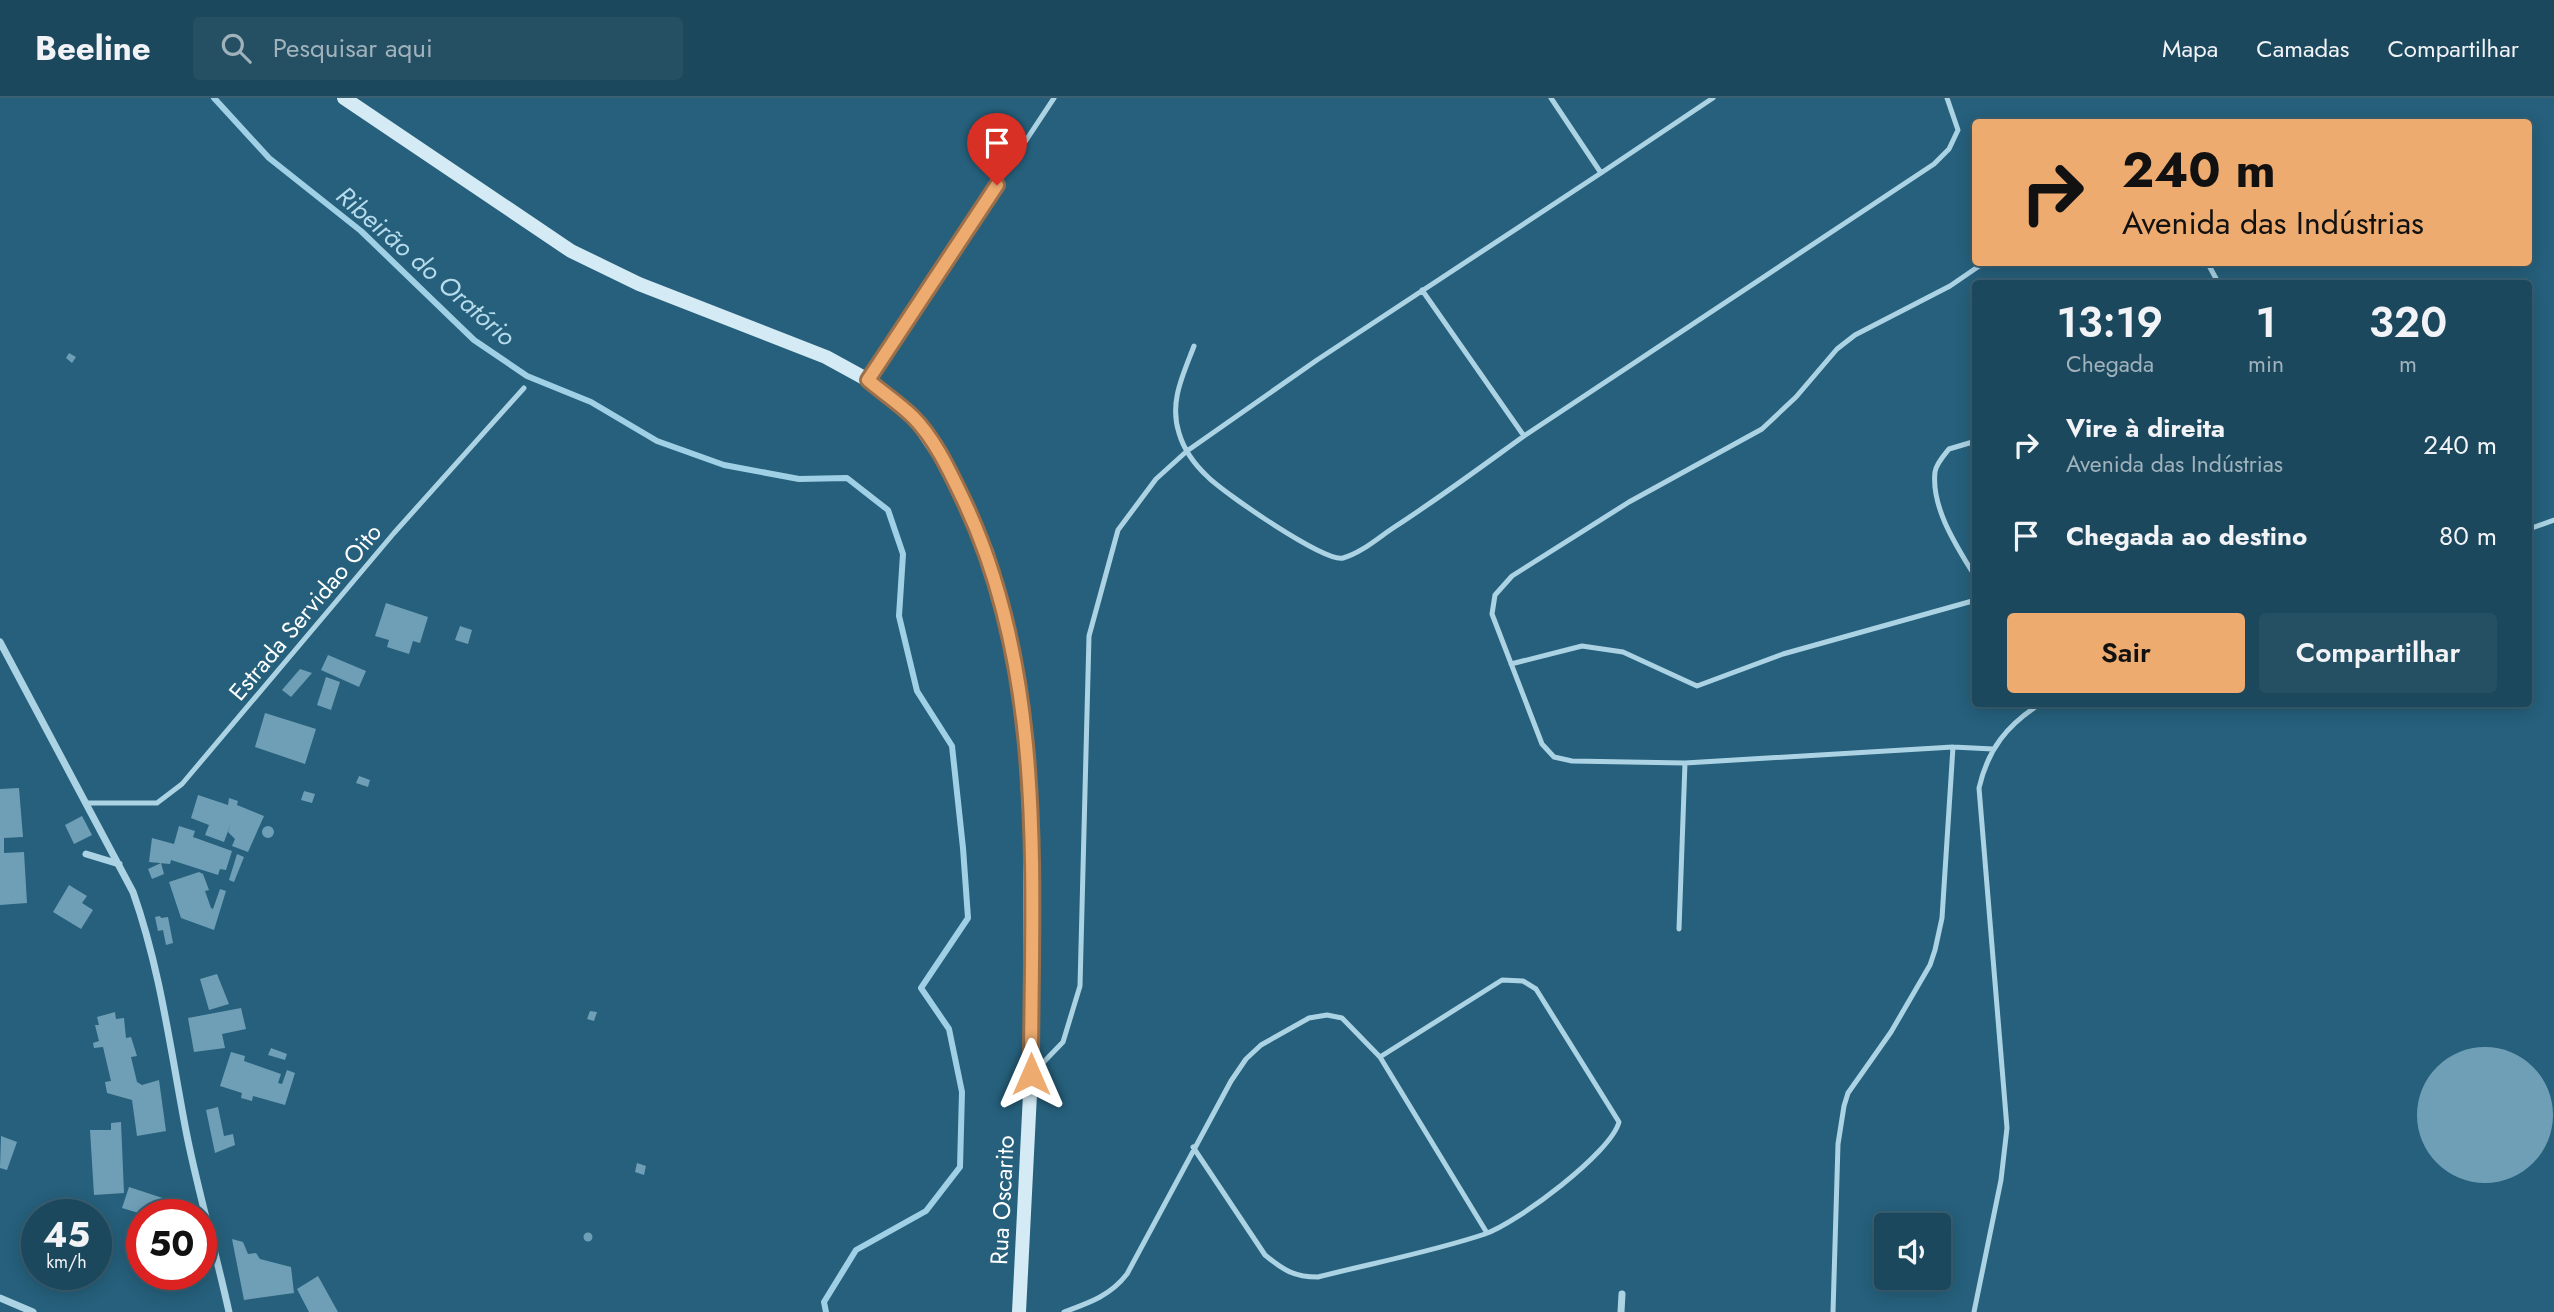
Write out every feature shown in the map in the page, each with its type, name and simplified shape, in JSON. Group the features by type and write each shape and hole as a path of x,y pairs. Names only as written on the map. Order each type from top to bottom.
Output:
{"main road":[{"name":"Rua Oscarito","path":"344,98 571,251 639,284 825,357 868,380 915,419 946,465 987,552 1007,622 1024,720 1030,829 1031,1074 1018,1312"}],"street":[{"path":"0,642 133,892 149,941 187,1138 229,1312"},
{"path":"86,855 119,864"},
{"path":"1620,1312 1622,1294"},
{"path":"0,1298 33,1312"}],"lane":[{"path":"868,380 1054,98"},
{"path":"1551,98 1601,173"},
{"path":"1031,1074 1063,1042 1080,986 1089,636 1118,530 1156,479 1187,451 1422,290 1713,98"},
{"path":"1194,346 1180,381 1174,406 1179,435 1187,451 1210,480 1305,545 1340,559 1356,552 1424,508 1524,436 1934,164 1949,149 1958,130 1947,98"},
{"path":"1979,266 1950,286 1855,335 1837,349 1796,397 1762,429 1618,508 1512,576 1495,595 1491,607 1542,744 1554,757 1572,761 1685,763 1952,747 1993,749"},
{"path":"1422,290 1524,436"},
{"name":"Estrada Servidao Oito","path":"87,803 157,803 182,785 394,533 524,388"},
{"path":"1972,442 1949,449 1935,469 1936,489 1951,537 1972,571"},
{"path":"2532,528 2554,520"},
{"path":"1511,664 1582,646 1623,652 1697,686 1783,654 1972,601"},
{"path":"1975,1312 2001,1180 2007,1128 1979,788 1993,749 2005,731 2036,707"},
{"path":"1833,1312 1838,1144 1844,1106 1848,1093 1910,999 1935,950 1942,918 1952,747"},
{"path":"1679,929 1685,763"},
{"path":"1193,1147 1265,1255 1281,1269 1298,1277 1318,1277 1487,1233 1578,1172 1608,1145 1619,1122 1616,1113 1535,989 1512,979 1502,980 1380,1057"},
{"path":"1063,1312 1103,1297 1117,1287 1127,1274 1193,1147 1246,1059 1261,1045 1308,1018 1328,1015 1342,1017 1380,1057 1487,1233"}],"building":[{"path":"69,353 76,357 72,363 66,358"},
{"path":"386,603 428,617 420,643 413,641 409,654 387,647 389,640 375,636"},
{"path":"460,626 472,630 468,644 455,640"},
{"path":"328,655 366,671 359,687 321,670"},
{"path":"300,669 312,673 291,697 282,690"},
{"path":"326,677 340,682 331,710 317,705"},
{"path":"265,713 316,729 305,764 255,747"},
{"path":"359,776 370,780 368,787 356,783"},
{"path":"19,788 23,837 4,838 4,853 24,852 27,903 0,905 0,789"},
{"path":"304,791 315,794 312,803 301,800"},
{"path":"198,795 228,805 229,798 238,801 237,805 264,816 248,852 232,846 235,839 228,832 231,823 224,842 205,835 209,825 191,818"},
{"path":"82,816 92,835 74,844 65,825"},
{"path":"179,826 195,831 193,837 232,851 226,870 220,869 218,875 171,860 170,864 149,862 152,838 174,844"},
{"path":"268,826 274,832 268,838 262,832"},
{"path":"237,854 244,857 234,882 229,880"},
{"path":"161,863 164,874 152,879 148,869"},
{"path":"199,872 203,874 209,890 205,891 211,908 213,909 220,889 226,891 214,930 181,918 169,882"},
{"path":"69,885 87,896 82,903 93,910 81,929 53,912"},
{"path":"155,917 168,917 173,943 166,945 163,930 158,931"},
{"path":"217,974 229,1004 209,1010 200,979"},
{"path":"241,1008 246,1029 222,1034 225,1048 194,1052 188,1018"},
{"path":"590,1011 597,1012 594,1021 587,1019"},
{"path":"115,1012 116,1019 124,1018 126,1038 131,1037 137,1056 131,1057 137,1082 142,1085 159,1080 166,1131 137,1136 132,1100 107,1093 105,1082 111,1081 103,1047 94,1048 93,1043 99,1041 95,1025 99,1025 97,1017"},
{"path":"2485,1047 2511,1052 2533,1067 2548,1089 2553,1115 2548,1141 2533,1163 2511,1178 2485,1183 2459,1178 2437,1163 2422,1141 2417,1115 2422,1089 2437,1067 2459,1052"},
{"path":"271,1048 287,1054 285,1060 268,1055"},
{"path":"231,1052 245,1056 244,1061 281,1074 278,1083 282,1084 287,1070 295,1073 285,1105 253,1096 252,1101 241,1098 242,1093 220,1086"},
{"path":"218,1107 224,1136 233,1134 235,1145 215,1153 206,1110"},
{"path":"121,1122 124,1193 94,1195 90,1130 111,1130 111,1123"},
{"path":"1,1136 17,1142 7,1170 0,1168"},
{"path":"637,1163 646,1166 644,1175 635,1172"},
{"path":"129,1187 166,1199 126,1199 126,1209 122,1208"},
{"path":"588,1232 593,1237 588,1242 583,1237"},
{"path":"232,1239 243,1242 248,1254 256,1253 260,1259 291,1267 294,1293 244,1300"},
{"path":"318,1276 338,1312 309,1312 297,1289"}],"waterway":[{"name":"Ribeirão do Oratório","path":"214,98 269,158 361,231 474,340 527,376 591,402 657,441 724,465 799,479 847,478 888,510 903,554 899,616 917,691 952,746 968,918 921,988 949,1029 962,1092 960,1167 926,1211 856,1250 824,1302 826,1312"}],"route":[{"path":"997,185 868,380 915,419 946,465 987,552 1007,622 1024,720 1030,829 1031,1074"}]}
